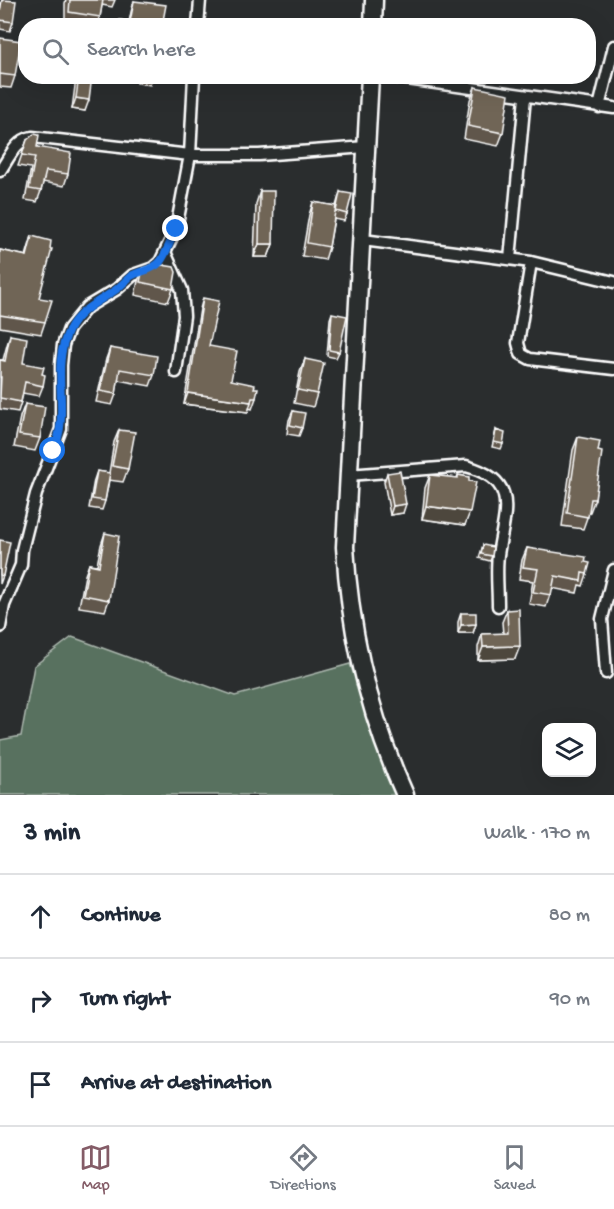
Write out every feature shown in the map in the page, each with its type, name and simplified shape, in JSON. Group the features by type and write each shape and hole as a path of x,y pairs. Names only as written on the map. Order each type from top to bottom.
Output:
{"main road":[{"path":"373,18 374,0"},
{"path":"370,84 345,547 348,604 355,643 372,711 405,795"}],"street":[{"path":"199,18 200,0"},
{"path":"599,107 614,46"},
{"path":"0,627 4,605 21,565 22,550 36,494 61,429 63,345 69,329 87,307 117,290 133,275 153,268 165,252 176,229 190,155 194,84"},
{"path":"439,84 614,108"},
{"path":"510,259 525,97"},
{"path":"0,171 17,145 24,139 32,137 190,155 259,155 366,147"},
{"path":"363,240 531,262 614,282"},
{"path":"165,252 182,290 184,316 176,372"},
{"path":"531,262 519,343 521,354 530,359 614,369"},
{"path":"348,475 466,466 485,471 500,484 507,511 498,556 498,606"},
{"path":"606,674 602,619 614,570"}],"green space":[{"path":"72,637 235,696 350,664 399,795 0,795 0,740 21,736 34,666"}],"building":[{"path":"2,0 16,1 13,22 0,20"},
{"path":"70,0 103,0 100,17 69,12"},
{"path":"134,1 166,5 164,18 131,18"},
{"path":"0,38 18,41 15,76 0,74"},
{"path":"78,84 91,84 89,100 76,98"},
{"path":"475,87 509,94 503,133 468,126"},
{"path":"34,134 39,135 37,147 71,153 68,174 46,171 41,191 29,189 35,157 22,155 27,140"},
{"path":"260,191 274,191 273,244 259,244"},
{"path":"340,192 352,194 347,214 336,211"},
{"path":"313,202 336,206 329,247 307,243"},
{"path":"32,236 51,241 50,249 52,249 39,298 52,300 45,322 0,315 0,250 27,256"},
{"path":"156,264 174,267 176,272 173,289 140,282 143,268"},
{"path":"203,298 219,301 209,346 237,351 231,380 255,385 254,388 258,388 256,398 252,398 251,402 188,393"},
{"path":"332,313 347,316 339,352 329,350"},
{"path":"10,335 27,338 23,363 44,367 43,386 25,382 21,402 0,398 0,360 5,361"},
{"path":"110,348 157,356 154,375 120,369 116,394 100,391"},
{"path":"305,359 324,363 317,394 298,390"},
{"path":"25,404 45,407 40,438 19,435"},
{"path":"293,411 305,413 302,428 290,425"},
{"path":"119,430 135,432 128,469 112,466"},
{"path":"496,430 505,433 503,444 494,442"},
{"path":"578,437 600,441 598,451 602,452 595,499 591,499 588,517 567,513"},
{"path":"97,471 110,473 105,501 92,499"},
{"path":"400,471 406,504 393,506 387,473"},
{"path":"430,475 458,478 458,475 469,477 469,481 476,482 470,512 426,506"},
{"path":"105,533 119,536 109,600 83,595 89,564 99,566"},
{"path":"0,540 10,542 3,576 0,575"},
{"path":"483,545 493,547 492,556 481,554"},
{"path":"527,548 586,557 585,562 590,563 587,574 582,573 581,581 555,576 551,595 533,592 538,569 523,567"},
{"path":"519,609 520,646 483,647 482,634 508,633 507,610"},
{"path":"461,613 476,613 476,624 461,625"}],"route":[{"path":"53,451 61,429 62,400 59,383 63,345 69,329 87,307 117,290 133,275 153,268 160,262 176,229"}]}
